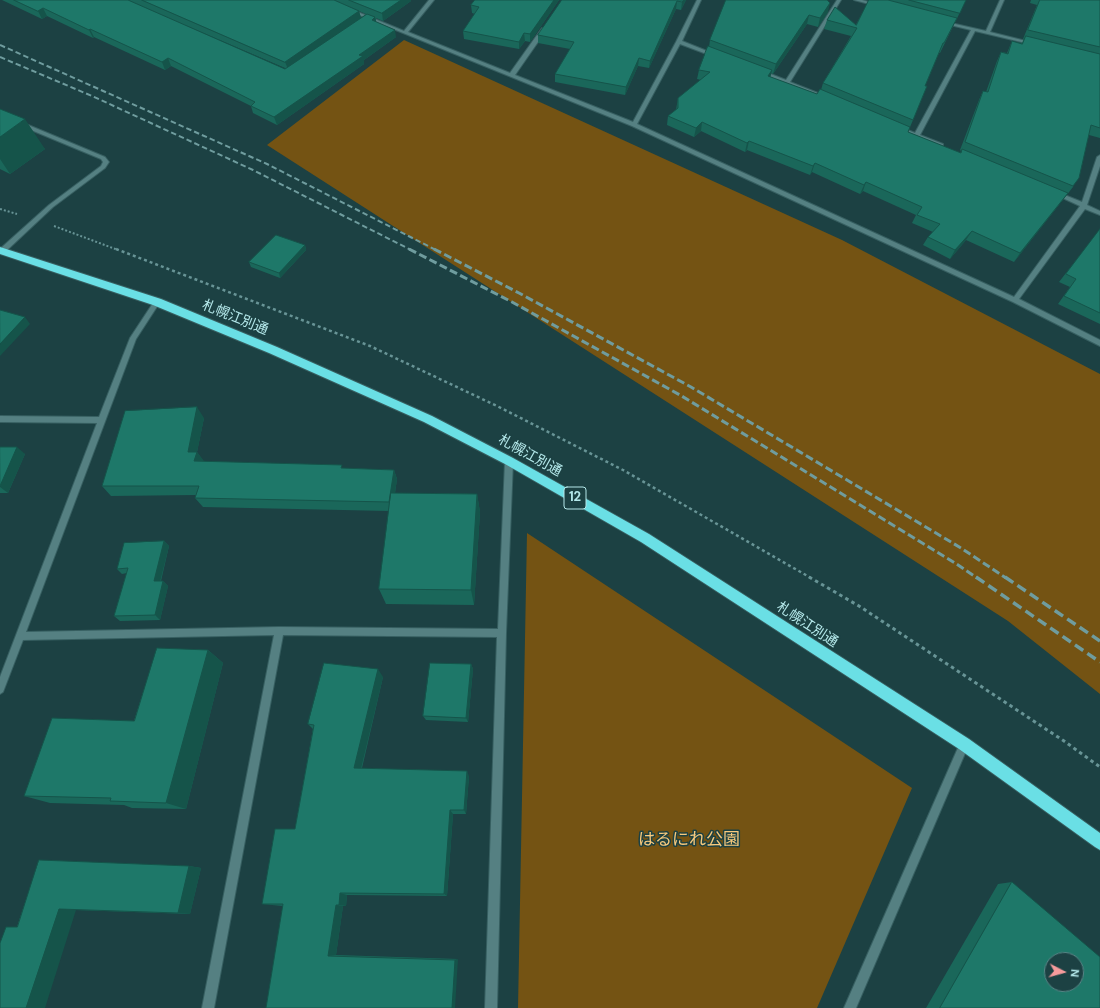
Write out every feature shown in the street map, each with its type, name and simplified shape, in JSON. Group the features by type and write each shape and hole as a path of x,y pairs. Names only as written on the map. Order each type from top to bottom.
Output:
{"highway":[{"name":"札幌江別通","path":"1,250 157,302 273,350 414,413 509,461 645,538 964,744 1100,842"}],"street":[{"path":"405,33 432,0"},
{"path":"634,125 680,42 699,0"},
{"path":"787,82 839,0"},
{"path":"856,0 886,7"},
{"path":"988,32 1002,0"},
{"path":"342,8 634,125 1015,300 1100,344"},
{"path":"361,22 367,18"},
{"path":"937,20 1040,46"},
{"path":"512,75 546,25"},
{"path":"917,136 974,29"},
{"path":"680,42 723,58"},
{"path":"751,69 830,100"},
{"path":"1,250 51,206 103,167 106,162 103,158 15,122"},
{"path":"895,127 946,148"},
{"path":"1015,300 1084,205 1100,157"},
{"path":"1048,190 1100,213"},
{"path":"0,689 134,338 157,302"},
{"path":"0,419 102,420"},
{"path":"491,1008 502,633 509,461"},
{"path":"20,636 279,631 502,633"},
{"path":"208,1008 279,631"},
{"path":"850,1008 964,744"}],"path":[{"path":"0,209 70,231 370,346 497,406 616,467 859,606 1058,736 1100,766"}],"green space":[{"path":"404,40 842,240 1100,374 1100,694 1008,621 267,145"},
{"name":"はるにれ公園","path":"527,533 912,788 817,1008 518,1008"}],"building":[{"path":"14,0 128,0 285,69 367,14 375,17 372,20 395,30 359,55 363,56 274,117 251,106 255,102 168,58 162,62 43,8 38,11"},
{"path":"142,0 334,0 359,11 285,62"},
{"path":"349,0 401,0 382,13"},
{"path":"475,0 554,0 530,34 524,33 519,42 463,31 479,7 471,5"},
{"path":"562,0 684,0 682,2 677,1 650,61 639,58 626,87 555,74 574,42 538,35"},
{"path":"726,0 827,0 830,3 820,18 809,15 776,64 710,40"},
{"path":"869,0 888,0 957,18 943,43 913,120 823,83 857,28 827,20 835,7 856,25"},
{"path":"909,0 966,0 960,13"},
{"path":"1040,0 1100,0 1100,47 1028,30"},
{"path":"1026,36 1100,54 1100,128 1091,125 1079,178 1073,186 965,142 983,91 988,92 1001,52 1008,54 1012,41 1022,44"},
{"path":"708,46 772,70 768,76 817,94 820,89 910,127 908,132 961,153 962,149 1068,193 1020,253 972,231 955,250 928,237 940,224 917,215 922,207 866,182 864,185 815,163 813,166 749,141 747,143 702,122 696,128 668,116 678,108 678,98 710,72 699,70"},
{"path":"0,109 25,119 0,137"},
{"path":"1100,229 1100,313 1064,296 1076,279 1066,274"},
{"path":"276,235 305,245 279,273 249,262"},
{"path":"0,310 25,317 0,344"},
{"path":"197,407 188,452 197,452 194,461 342,465 341,468 394,470 389,502 195,498 199,486 102,486 125,411"},
{"path":"0,447 17,447 0,486"},
{"path":"391,493 477,494 471,590 379,589"},
{"path":"164,541 154,581 163,581 155,615 114,616 128,568 117,569 124,543"},
{"path":"157,648 208,650 166,803 110,801 111,798 24,796 52,718 134,721"},
{"path":"324,663 378,669 354,768 467,771 464,810 450,810 444,894 340,893 339,905 336,905 328,956 455,960 452,1008 266,1008 283,904 262,904 275,829 295,829 314,725 308,724"},
{"path":"430,663 471,664 466,718 423,716"},
{"path":"39,860 189,866 178,913 59,909 26,1008 0,1008 0,943 6,927 17,927"},
{"path":"1012,882 1100,957 1100,1008 940,1008"}],"railway":[{"path":"0,45 267,164 436,250"},
{"path":"0,57 92,96 253,170 411,250"},
{"path":"409,249 512,302 680,395 955,563 977,578"},
{"path":"434,249 519,293 691,387 961,548 1006,578"},
{"path":"976,577 1100,662"},
{"path":"1005,577 1100,641"}]}
